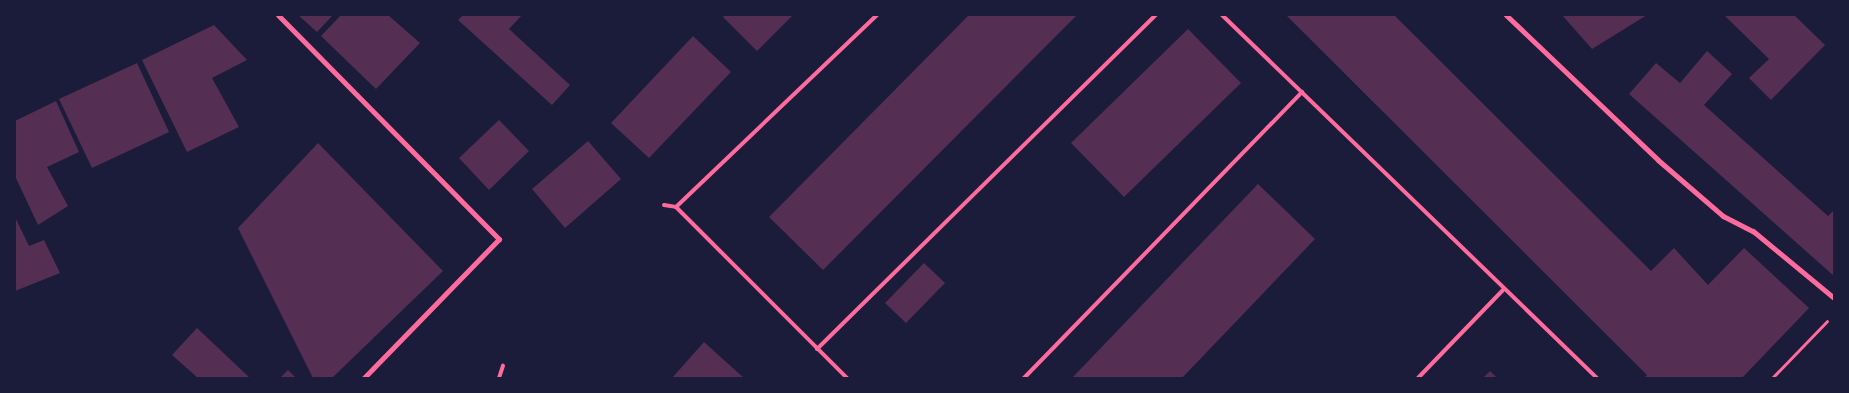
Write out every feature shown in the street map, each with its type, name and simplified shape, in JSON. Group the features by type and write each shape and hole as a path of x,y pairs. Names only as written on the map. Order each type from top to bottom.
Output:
{"street":[{"path":"278,15 499,238 364,378"},
{"path":"1506,15 1658,160 1724,216 1753,231 1834,298"}],"lane":[{"path":"676,208 877,15"},
{"path":"817,349 1156,15"},
{"path":"1222,15 1503,290 1597,378"},
{"path":"1024,378 1302,92"},
{"path":"664,205 676,208 847,378"},
{"path":"1418,378 1503,290"},
{"path":"499,378 503,366"}],"path":[{"path":"1772,378 1834,313"}],"building":[{"path":"298,15 333,15 317,32"},
{"path":"341,15 388,15 420,43 376,89 321,36"},
{"path":"463,15 522,15 509,29 570,85 552,105 458,20"},
{"path":"725,15 793,15 757,51 723,17"},
{"path":"969,15 1077,15 823,270 769,217"},
{"path":"1286,15 1394,15 1651,271 1674,248 1708,285 1744,248 1809,308 1742,378 1644,378 1647,375"},
{"path":"1562,15 1647,15 1592,49"},
{"path":"1724,15 1794,15 1825,45 1771,100 1749,78 1769,59"},
{"path":"214,25 247,60 212,78 239,127 187,152 142,60"},
{"path":"1188,29 1241,83 1124,197 1071,143"},
{"path":"693,36 731,72 649,158 611,123"},
{"path":"1707,51 1732,74 1704,105 1828,216 1834,210 1834,276 1629,94 1656,63 1680,83"},
{"path":"137,63 169,132 92,168 59,99"},
{"path":"56,101 79,152 47,167 68,206 38,225 15,176 15,121"},
{"path":"499,120 529,151 489,190 459,158"},
{"path":"588,141 621,179 565,228 532,189"},
{"path":"318,143 443,271 332,378 313,378 238,228"},
{"path":"1258,184 1315,239 1182,378 1072,378"},
{"path":"15,217 29,246 44,240 60,273 15,291"},
{"path":"924,263 945,283 906,323 885,303"},
{"path":"197,328 250,378 198,378 172,355"},
{"path":"704,342 744,378 672,378"},
{"path":"288,370 296,378 280,378"},
{"path":"1490,371 1497,378 1483,378"}]}
